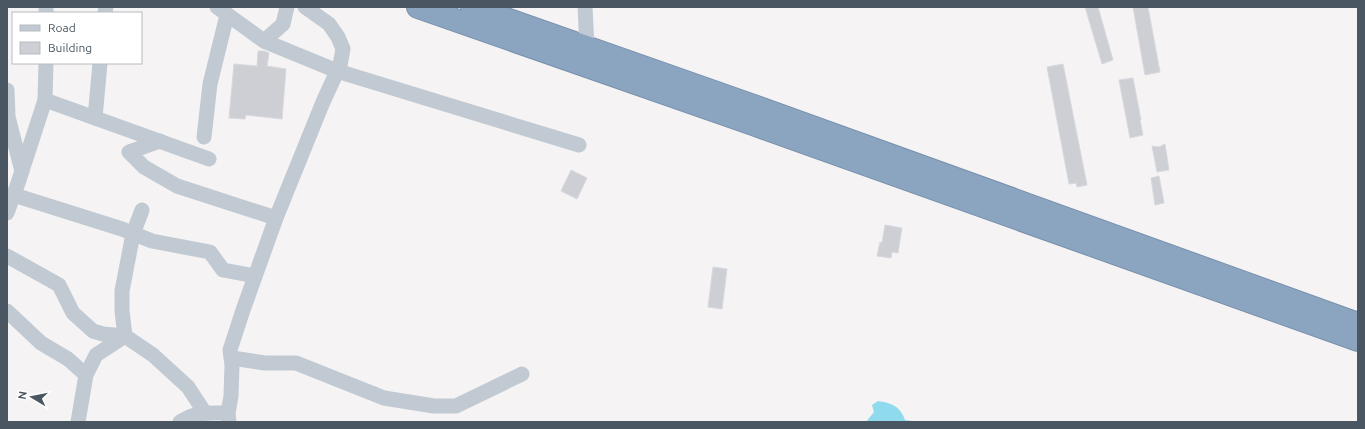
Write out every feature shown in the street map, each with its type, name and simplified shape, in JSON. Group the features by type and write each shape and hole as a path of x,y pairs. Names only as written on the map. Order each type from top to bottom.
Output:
{"highway":[{"path":"418,7 761,126 1356,327"},
{"path":"481,8 748,104 1356,327"}],"street":[{"path":"264,41 282,24 287,7"},
{"path":"180,422 196,414 205,413 228,418 231,396 232,358 230,350 276,218 340,65 343,49 338,37 329,24 306,7"},
{"path":"585,7 587,47"},
{"path":"204,137 210,84 222,11 264,41 337,70 579,145"},
{"path":"7,213 45,100 46,64"},
{"path":"95,118 100,64"},
{"path":"7,90 8,117 22,171"},
{"path":"45,100 209,159"},
{"path":"160,141 129,152 144,167 177,186 276,218"},
{"path":"14,195 122,229 152,241 210,252 223,270 255,276"},
{"path":"125,336 122,311 122,291 133,234 142,210"},
{"path":"7,256 59,285 73,313 93,331 103,334 125,336 154,355 188,387 205,413"},
{"path":"7,311 41,343 68,359 86,375"},
{"path":"78,422 86,375 96,354 125,336"},
{"path":"232,358 265,364 296,363 384,398 434,406 456,406 522,374"}],"water":[{"path":"878,401 898,408 905,420 919,422 866,422 874,412 872,405"}],"building":[{"path":"1085,7 1098,7 1113,60 1102,64"},
{"path":"1133,7 1148,7 1160,72 1145,75"},
{"path":"258,51 269,53 267,66 286,69 282,119 246,115 245,119 229,118 234,64 257,66"},
{"path":"1063,64 1087,185 1077,187 1076,183 1069,184 1047,67"},
{"path":"1133,78 1143,135 1130,138 1119,80"},
{"path":"1165,144 1169,170 1157,172 1152,146 1159,147"},
{"path":"571,170 587,178 577,199 561,191"},
{"path":"1159,176 1164,203 1155,205 1151,178"},
{"path":"885,225 902,228 898,253 892,252 891,258 877,256 880,242 882,243"},
{"path":"713,267 727,269 722,309 708,307"}]}
